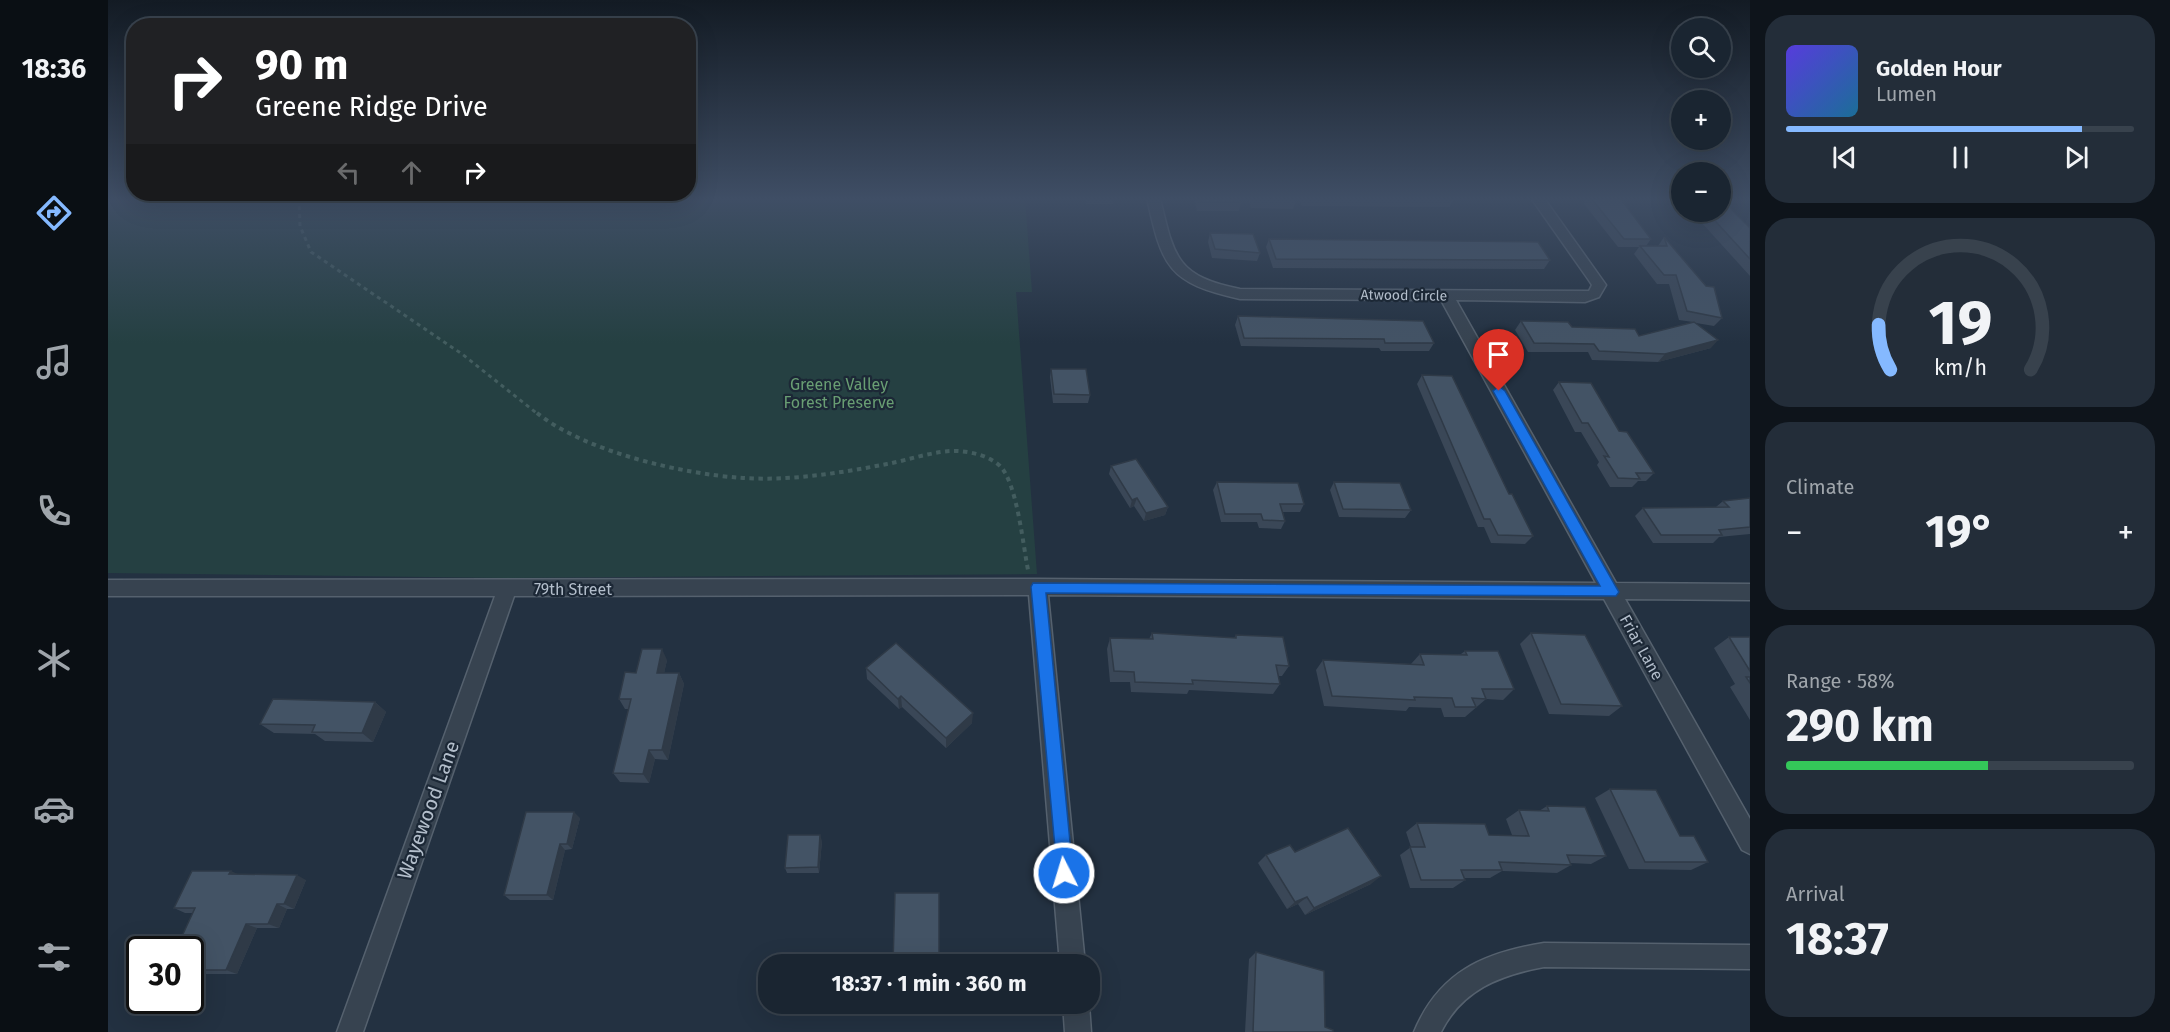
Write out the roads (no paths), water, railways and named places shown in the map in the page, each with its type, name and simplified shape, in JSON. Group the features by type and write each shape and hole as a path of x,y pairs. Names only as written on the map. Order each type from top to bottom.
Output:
{"street":[{"name":"Atwood Circle","path":"1164,246 1172,263 1190,278 1213,288 1240,294 1585,297 1598,290 1595,278 1572,246"},
{"name":"Friar Lane","path":"1446,296 1750,842"},
{"name":"79th Street","path":"108,588 1038,587 1750,592"},
{"path":"1038,587 1071,954"},
{"name":"Wayewood Lane","path":"350,1032 507,589"},
{"path":"1427,1032 1445,1000 1460,985 1492,966 1544,955 1750,957"},
{"path":"1077,1014 1078,1032"}],"park label":[{"name":"Greene Valley Forest Preserve","path":"839,393"}]}
